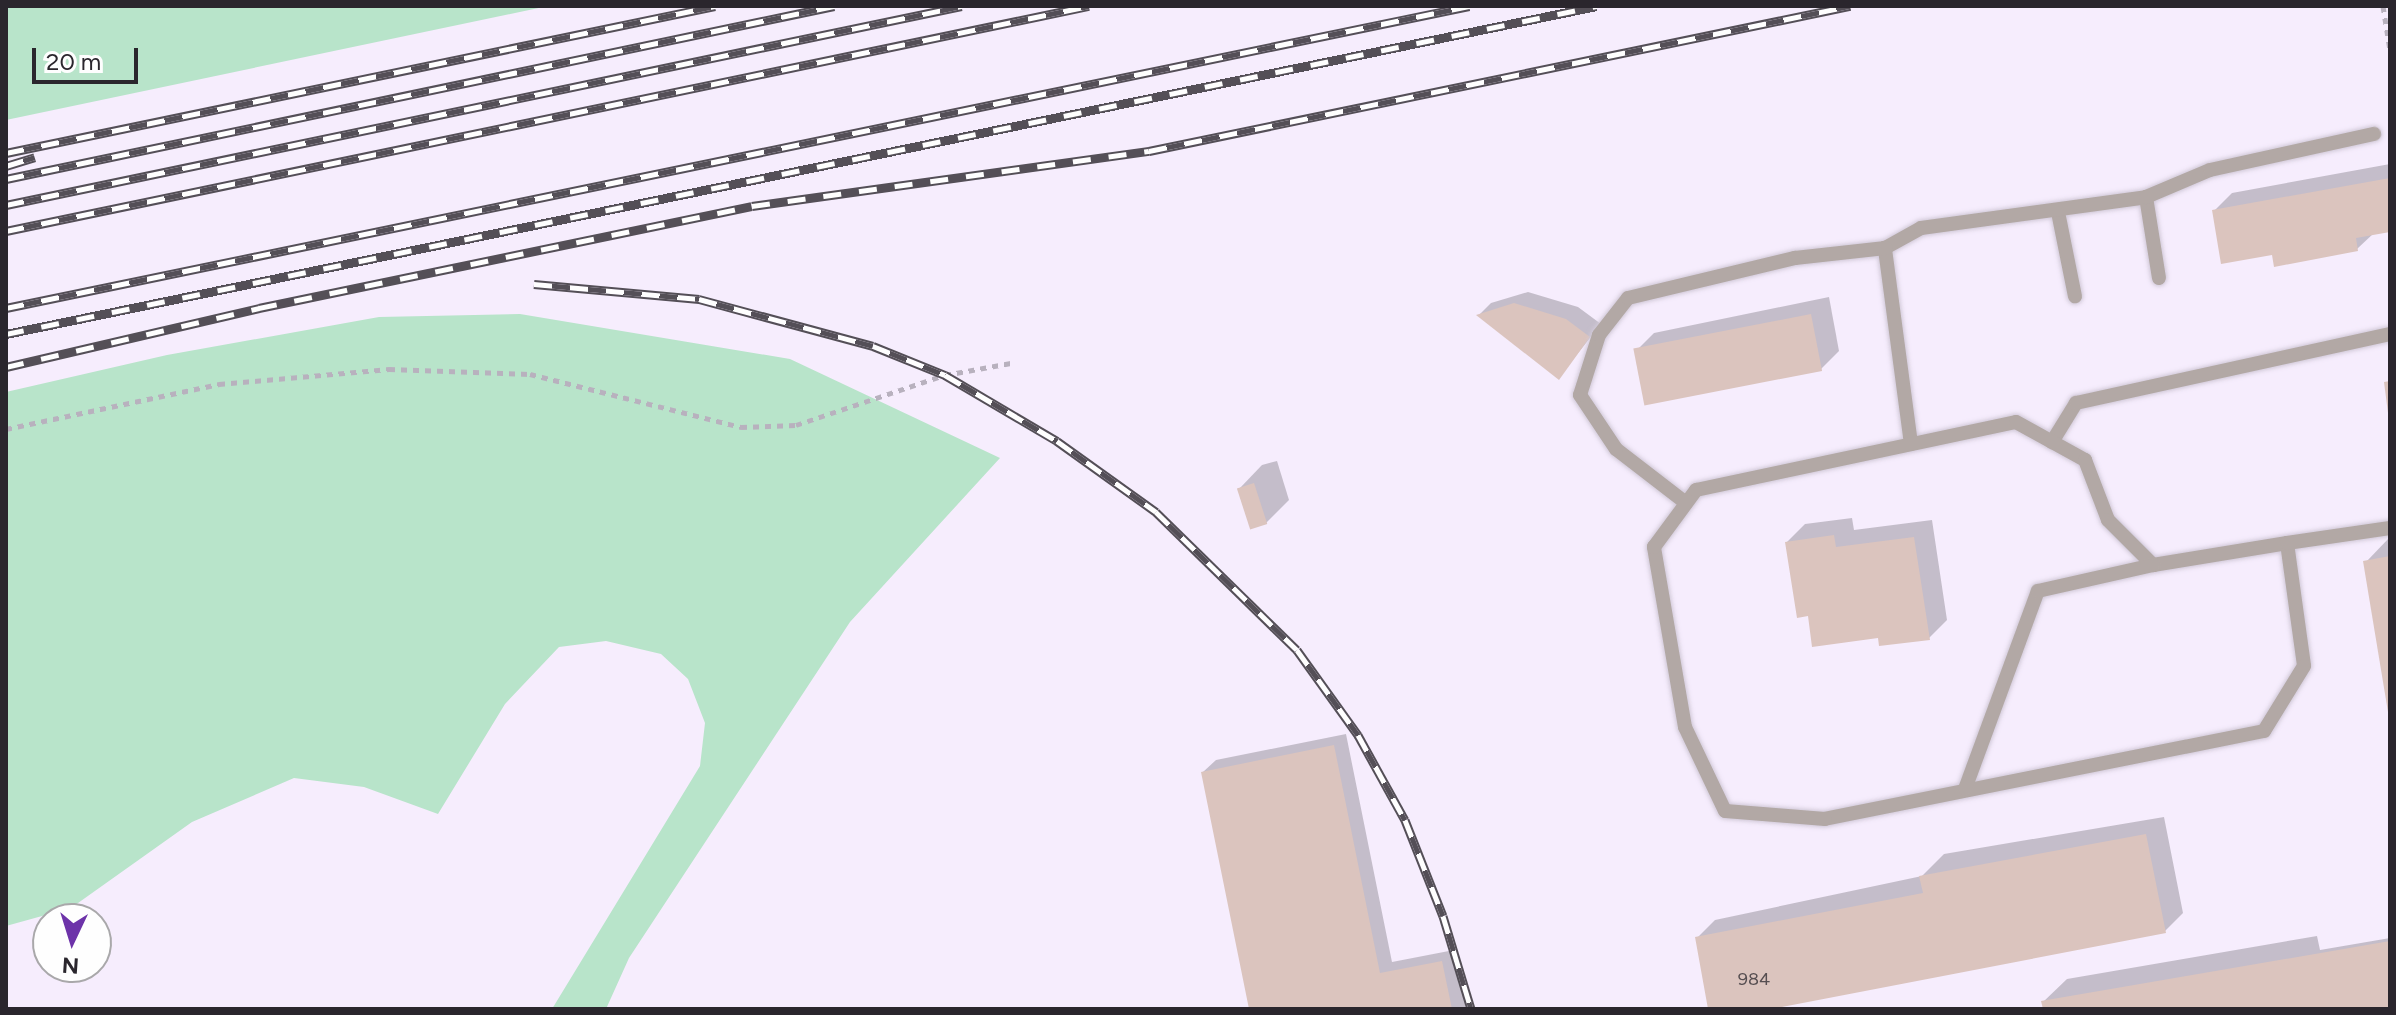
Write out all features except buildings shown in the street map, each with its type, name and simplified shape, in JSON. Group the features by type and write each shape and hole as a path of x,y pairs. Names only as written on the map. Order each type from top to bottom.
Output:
{"lane":[{"path":"1686,503 1616,449 1580,395 1599,335 1628,298 1795,258 1885,248 1921,228 2058,212 2146,197 2210,170 2374,134"},
{"path":"2146,197 2159,278"},
{"path":"2058,212 2075,296"},
{"path":"1885,248 1911,444"},
{"path":"2052,442 2076,403 2390,334"},
{"path":"2153,565 2108,520 2085,460 2016,422 1696,490 1654,547 1685,727 1725,811 1825,819 2264,731 2304,666 2287,543"},
{"path":"1965,789 2038,591 2153,565 2390,528"}],"path":[{"path":"2383,6 2390,50"},
{"path":"6,429 219,384 389,369 530,374 741,427 796,425 945,375 1011,363"}],"green space":[{"path":"6,6 548,6 6,120"},
{"path":"520,314 790,359 1000,458 850,622 629,958 606,1009 552,1009 700,766 705,723 688,679 661,654 606,641 559,647 505,704 438,814 364,787 294,778 192,822 78,903 32,903 32,919 6,926 6,392 167,355 379,317"}],"railway":[{"path":"6,153 715,6"},
{"path":"6,179 834,6"},
{"path":"6,205 962,6"},
{"path":"6,231 1089,6"},
{"path":"6,308 1469,6"},
{"path":"6,334 1597,6"},
{"path":"6,367 259,308 752,206 1149,151 1850,6"},
{"path":"6,166 35,157"},
{"path":"534,284 699,299 873,346 945,375 1057,441 1156,512 1297,650 1358,735 1405,820 1443,916 1471,1009"}]}
